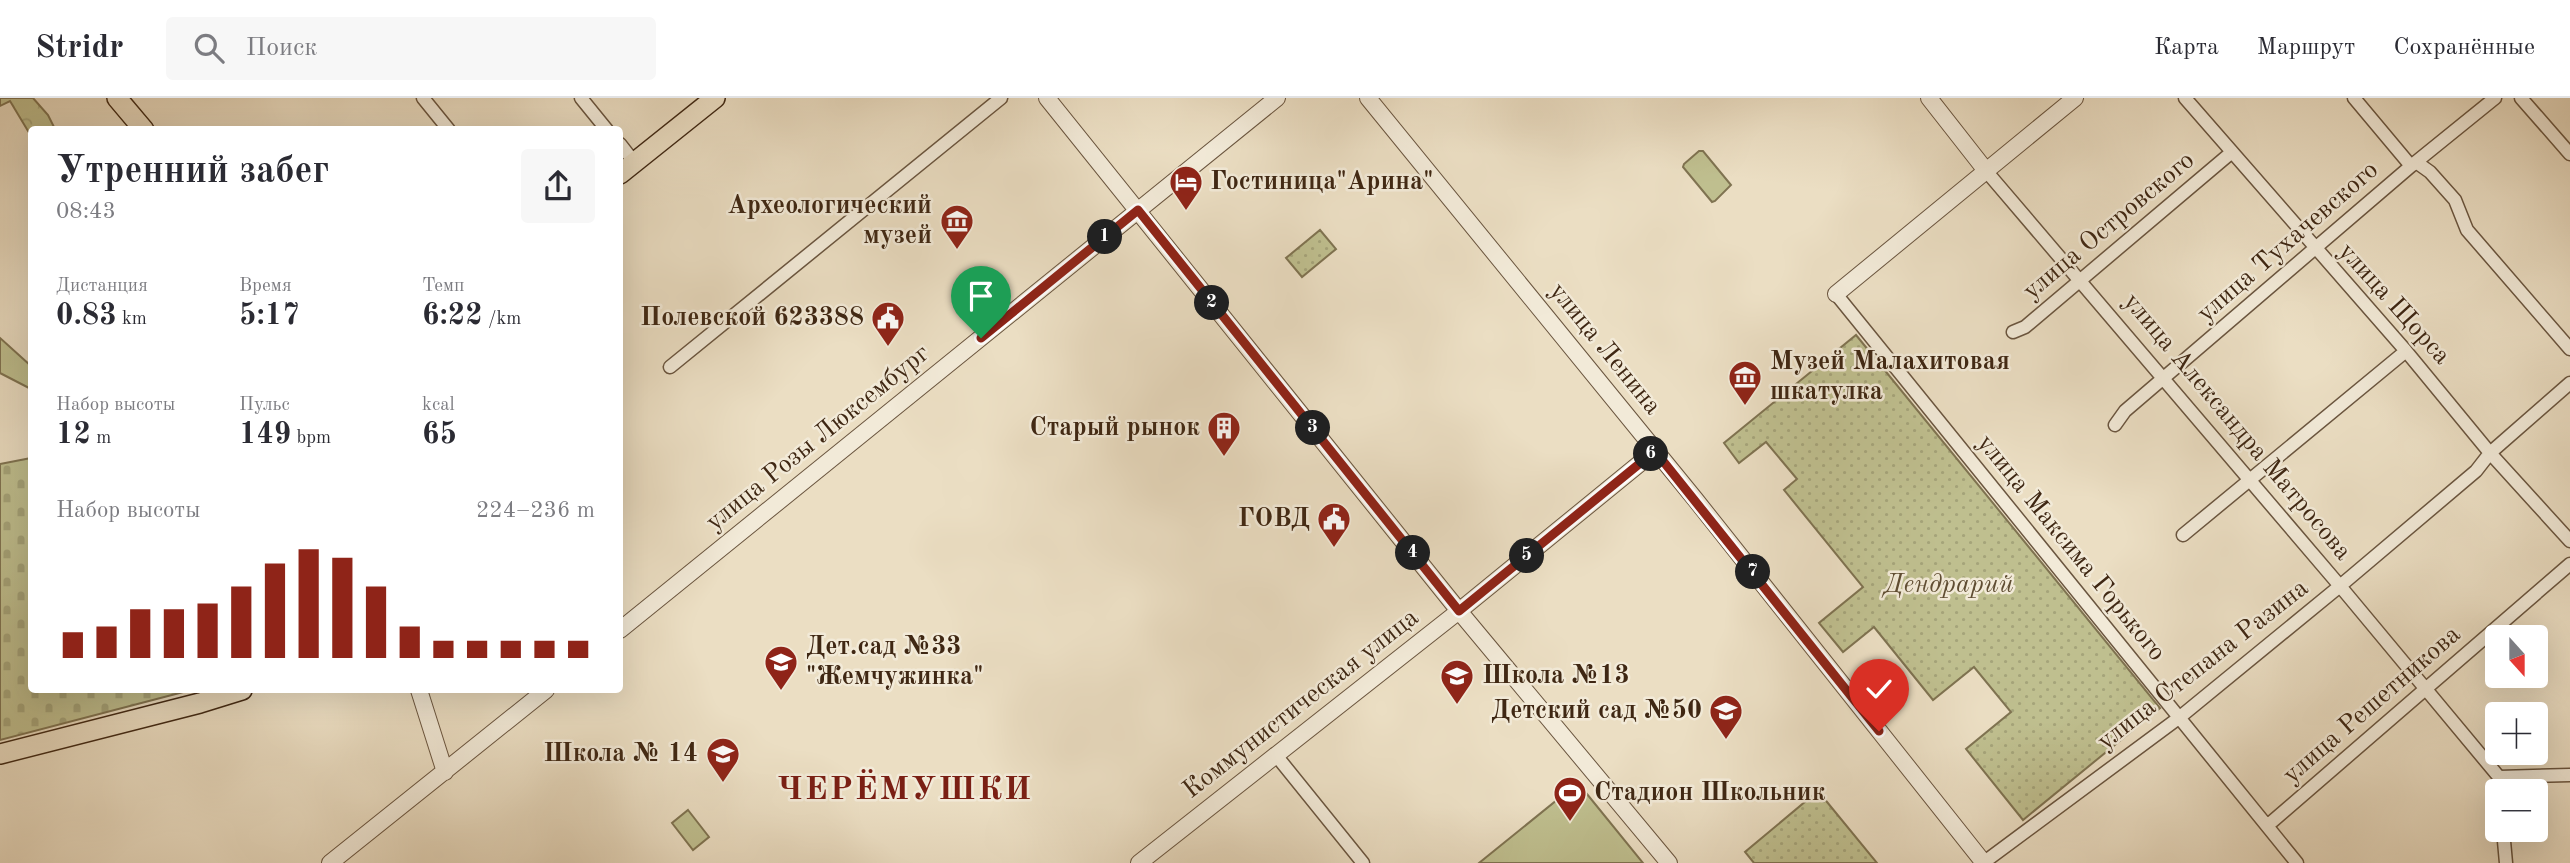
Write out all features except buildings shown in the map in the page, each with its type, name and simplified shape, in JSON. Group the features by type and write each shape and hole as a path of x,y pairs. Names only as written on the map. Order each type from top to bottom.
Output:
{"main road":[{"path":"117,98 141,126"},
{"path":"627,168 715,98"},
{"path":"0,754 232,693"}],"street":[{"path":"423,98 446,126"},
{"path":"581,98 604,126"},
{"path":"670,367 1001,98"},
{"path":"1048,98 1459,611 1669,863"},
{"name":"улица Розы Люксембург","path":"623,628 1277,98"},
{"name":"улица Ленина","path":"1368,98 1655,451 1984,863"},
{"name":"улица Александра Матросова","path":"1929,98 1987,172 2499,777"},
{"path":"1836,294 2075,98"},
{"name":"улица Щорса","path":"2185,98 2314,249 2406,351 2490,453 2570,541"},
{"path":"2354,98 2413,164 2430,172 2455,200 2467,230 2570,349"},
{"name":"улица Тухачевского","path":"2115,425 2125,411 2162,379 2413,164 2495,98"},
{"path":"2521,98 2570,154"},
{"name":"улица Островского","path":"2013,332 2025,327 2232,152"},
{"name":"улица Максима Горького","path":"1836,294 2297,863"},
{"path":"2183,535 2406,351"},
{"name":"улица Степана Разина","path":"1984,863 2179,717 2340,586 2476,471 2490,453 2570,383"},
{"name":"Коммунистическая улица","path":"1139,863 1459,611 1655,451"},
{"name":"улица Решетникова","path":"2267,826 2570,564"},
{"path":"420,693 445,772"},
{"path":"330,863 542,693"},
{"path":"1275,754 1363,863"},
{"path":"2499,777 2570,775"},
{"path":"2504,842 2506,863"}],"green space":[{"path":"0,98 33,98 54,126 28,126 28,131 10,101 0,106"},
{"path":"1699,151 1703,151 1731,185 1712,202 1683,167"},
{"path":"1320,230 1336,249 1302,277 1286,258"},
{"name":"Дендрарий","path":"1856,335 2160,708 2023,820 1966,749 2011,712 1974,667 1933,700 1874,627 1843,652 1819,623 1863,587 1784,490 1797,479 1766,442 1739,463 1724,443"},
{"path":"0,338 28,363 28,387 0,373"},
{"path":"28,459 28,693 180,693 0,740 0,464"},
{"name":"Стадион Школьник","path":"1578,783 1643,863 1479,863"},
{"path":"1818,791 1877,863 1754,863 1745,852"},
{"path":"688,810 709,837 693,850 672,823"}],"place":[{"name":"Гостиница\"Арина\"","path":"1186,212"},
{"name":"Археологический музей","path":"957,251"},
{"name":"Полевской 623388","path":"888,348"},
{"name":"Музей Малахитовая шкатулка","path":"1745,407"},
{"name":"Старый рынок","path":"1224,458"},
{"name":"ГОВД","path":"1334,549"},
{"name":"Дет.сад №33 \"Жемчужинка\"","path":"781,692"},
{"name":"Школа №13","path":"1457,706"},
{"name":"Детский сад №50","path":"1726,741"},
{"name":"Школа № 14","path":"723,784"},
{"name":"Стадион Школьник","path":"1570,823"}],"district":[{"name":"ЧЕРЁМУШКИ","path":"905,790"}],"route":[{"path":"981,338 1138,210 1459,611 1655,451 1879,731"}]}
